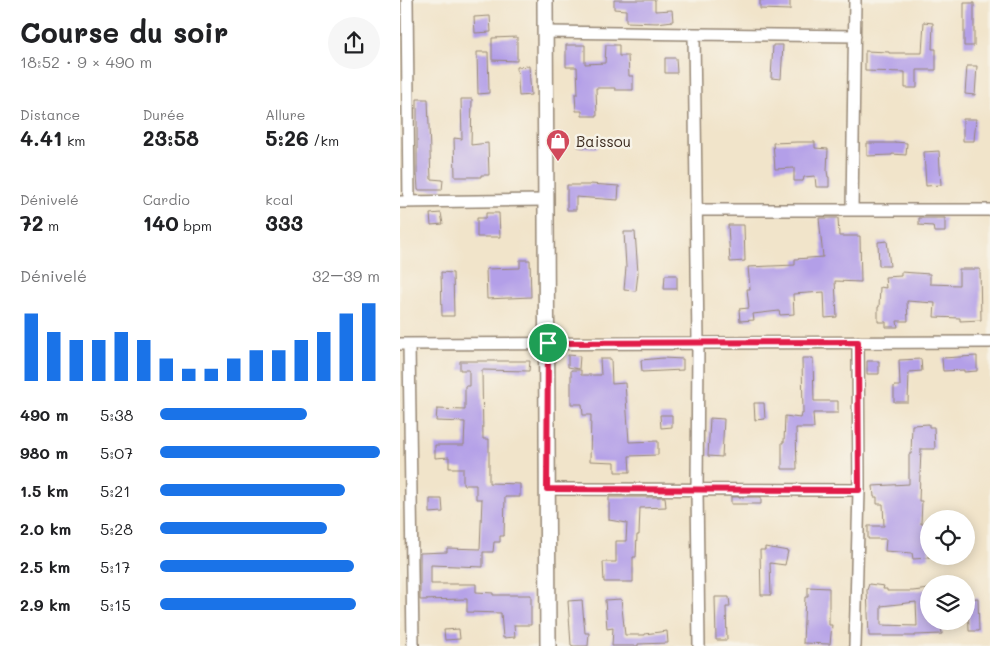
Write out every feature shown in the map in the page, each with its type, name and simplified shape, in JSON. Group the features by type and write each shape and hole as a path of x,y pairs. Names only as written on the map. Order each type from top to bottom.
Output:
{"street":[{"path":"407,0 404,38 404,202 546,200"},
{"path":"546,0 548,646"},
{"path":"852,210 855,0"},
{"path":"546,32 855,36"},
{"path":"694,35 697,210 699,646"},
{"path":"697,210 990,210"},
{"path":"855,646 859,490 858,342"},
{"path":"413,646 412,492 405,344 990,342"},
{"path":"547,489 859,490"},
{"path":"400,491 412,492"}],"building":[{"path":"614,0 655,0 655,11 672,10 673,21 657,23 626,22 626,10 614,9"},
{"path":"760,0 790,0 790,10 760,9"},
{"path":"964,3 974,3 974,46 964,46"},
{"path":"490,16 491,32 475,33 474,17"},
{"path":"924,22 933,23 932,49 936,49 936,70 917,70 917,88 905,88 905,72 865,71 865,51 922,53"},
{"path":"517,37 517,61 492,60 492,38"},
{"path":"566,45 585,45 585,64 605,63 606,45 619,45 619,56 628,56 629,76 633,76 633,90 596,88 597,116 582,116 582,111 576,111 575,94 578,94 577,67 566,67"},
{"path":"773,45 783,45 781,79 771,78"},
{"path":"477,52 488,52 489,93 478,94"},
{"path":"665,58 676,58 677,73 665,73"},
{"path":"529,66 531,95 519,96 517,67"},
{"path":"967,66 977,66 975,95 965,94"},
{"path":"417,99 428,99 431,179 443,180 442,190 418,190"},
{"path":"461,99 472,99 471,145 488,143 489,175 481,175 481,177 455,177 454,138 462,139"},
{"path":"963,119 976,119 974,141 963,141"},
{"path":"579,138 598,139 598,148 578,147"},
{"path":"815,142 815,148 828,149 827,171 829,187 816,187 815,176 804,177 803,181 794,181 794,168 775,169 773,143"},
{"path":"867,143 907,143 906,155 867,156"},
{"path":"939,151 941,185 926,186 924,152"},
{"path":"567,185 619,186 618,200 576,197 576,210 567,210"},
{"path":"441,213 443,224 431,225 430,214"},
{"path":"486,213 499,213 500,237 477,237 477,218 486,218"},
{"path":"819,218 838,218 839,236 860,236 861,282 835,281 837,317 825,318 824,292 793,294 794,314 780,315 779,311 753,314 754,320 740,321 739,309 749,308 747,289 750,289 748,267 795,265 795,259 823,257"},
{"path":"919,218 945,218 945,232 934,232 933,226 919,225"},
{"path":"728,225 744,225 745,261 730,262"},
{"path":"624,232 635,232 638,273 636,291 624,290 626,267"},
{"path":"887,241 890,266 879,266 878,242"},
{"path":"520,260 530,260 531,297 487,299 486,269 520,268"},
{"path":"959,269 980,269 981,320 960,321 960,318 934,317 935,303 907,301 908,321 897,321 898,327 886,327 886,322 878,322 880,287 886,288 885,277 901,276 901,272 930,274 930,284 959,285"},
{"path":"441,272 453,273 454,316 442,316"},
{"path":"665,275 677,275 677,289 664,289"},
{"path":"568,355 580,356 579,369 568,367"},
{"path":"977,356 977,371 943,371 942,358"},
{"path":"802,358 813,358 814,401 838,401 838,413 813,413 814,428 796,428 797,469 782,469 782,442 784,442 785,416 800,418 801,414 803,414"},
{"path":"600,359 611,359 612,384 625,383 629,442 658,441 658,455 629,456 630,472 615,472 615,462 590,461 591,415 583,415 582,404 571,404 571,370 581,370 581,375 601,375"},
{"path":"683,359 683,370 642,372 641,360"},
{"path":"921,359 922,371 909,372 908,402 894,402 894,386 900,386 899,360"},
{"path":"460,361 530,361 529,371 482,370 483,439 489,439 489,483 520,484 520,497 505,497 504,536 500,536 500,542 494,542 493,552 483,552 483,567 431,565 431,584 476,584 476,592 493,593 493,595 531,595 531,625 514,625 515,637 503,638 501,613 467,612 467,599 420,600 420,553 447,552 447,548 480,549 482,499 476,499 476,485 463,485 463,468 449,468 449,457 435,458 435,445 464,445 465,422 436,421 437,409 465,410 465,386 469,386 469,370 460,370"},
{"path":"867,361 879,361 879,374 867,374"},
{"path":"754,403 764,403 765,419 755,420"},
{"path":"660,415 672,415 672,427 661,428"},
{"path":"710,418 724,419 722,457 708,456"},
{"path":"929,424 929,427 934,427 935,449 921,449 919,501 922,501 922,510 920,510 920,559 913,559 912,553 885,551 886,539 868,539 868,526 884,526 883,504 877,504 877,497 874,497 873,486 909,484 909,454 911,454 912,425"},
{"path":"609,497 665,497 666,507 640,508 636,557 633,557 633,582 604,582 603,562 616,562 616,541 626,541 627,523 609,520"},
{"path":"731,497 761,497 761,504 731,504"},
{"path":"430,499 442,499 443,512 430,513"},
{"path":"765,547 788,551 785,565 770,563 771,595 761,595 760,550 765,550"},
{"path":"869,584 884,586 883,589 887,589 887,591 920,590 920,630 942,630 942,634 915,636 869,636 867,590","holes":["916,602 917,626 881,625 881,606"]},
{"path":"808,587 829,588 829,625 832,625 830,644 803,643 805,597 808,597"},
{"path":"715,597 729,597 730,607 726,607 727,640 716,640"},
{"path":"975,598 978,598 979,631 969,631 975,630"},
{"path":"621,599 625,635 645,635 667,631 668,643 612,646 613,628 607,629 605,600"},
{"path":"582,600 585,633 589,633 588,646 574,646 571,645 568,601"},
{"path":"459,629 460,639 445,640 444,630"}],"place":[{"name":"Baissou","path":"558,162"}],"route":[{"path":"858,342 859,490 547,489 548,343 858,342"}]}
